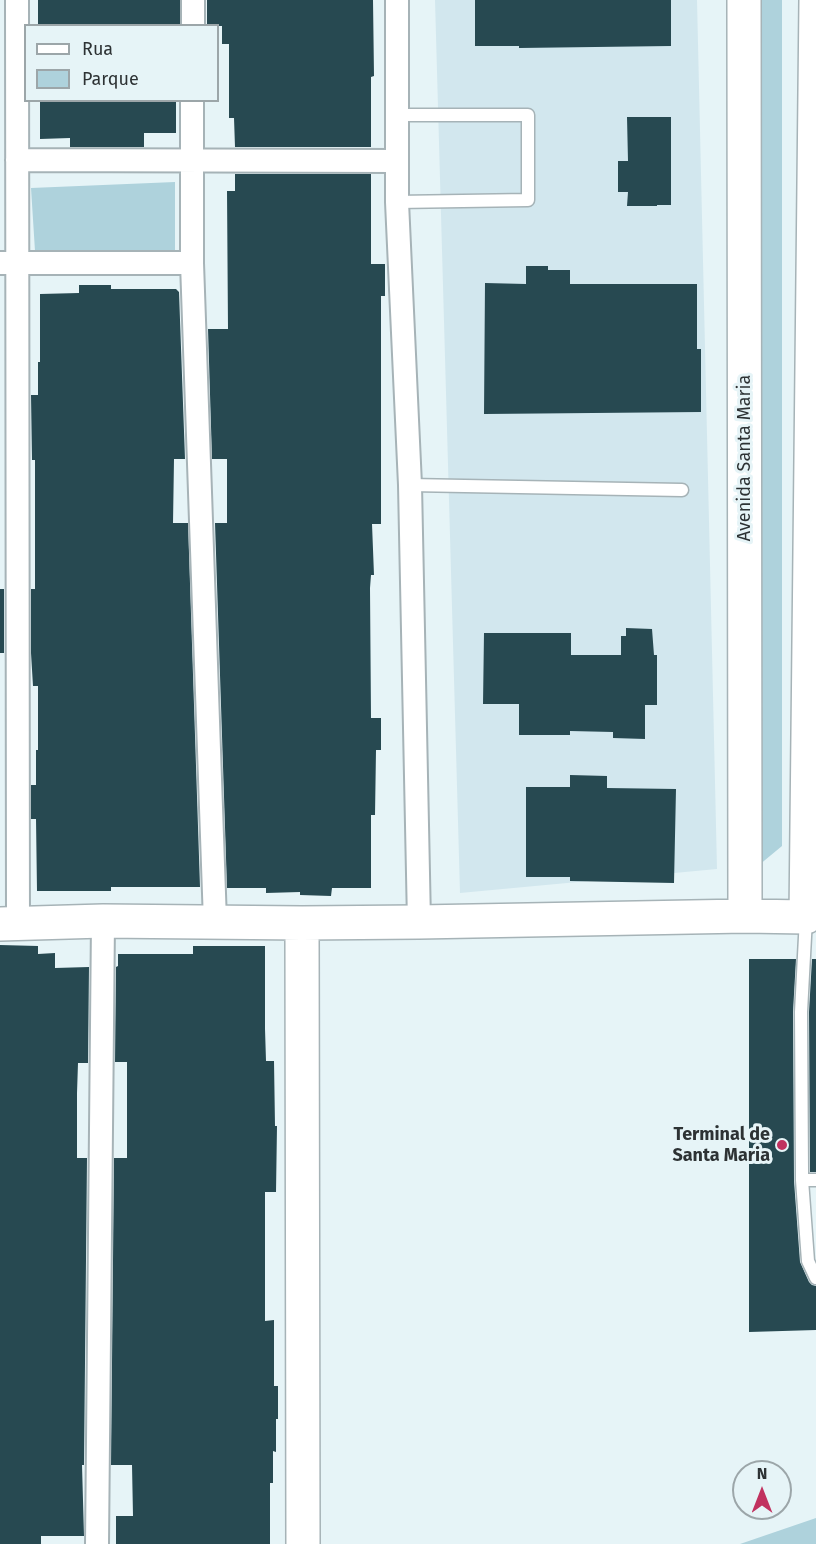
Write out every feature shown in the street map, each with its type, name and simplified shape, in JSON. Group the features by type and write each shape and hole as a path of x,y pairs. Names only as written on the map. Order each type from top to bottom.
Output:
{"main road":[{"name":"Avenida Santa Maria","path":"744,0 745,916"},
{"path":"9,923 103,921 302,923 811,917 816,0"},
{"path":"302,923 303,1544"}],"street":[{"path":"9,923 9,263 17,160 17,0"},
{"path":"193,0 193,24"},
{"path":"397,0 397,202 410,486 419,922"},
{"path":"192,102 192,263 215,922"},
{"path":"17,160 397,160"},
{"path":"9,263 192,263"},
{"path":"97,1544 103,921"}],"lane":[{"path":"397,115 528,115 528,200 397,202"},
{"path":"410,486 682,490"},
{"path":"811,917 801,1012 802,1180 808,1261 816,1278"},
{"path":"802,1180 816,1180"}],"shaded area":[{"path":"435,0 697,0 717,869 460,893"}],"green space":[{"path":"751,0 782,0 782,846 753,870"},
{"path":"175,182 175,251 35,251 31,188"},
{"path":"816,1518 816,1544 740,1544"}],"building":[{"path":"38,0 180,0 180,24 38,24"},
{"path":"207,0 373,0 374,76 371,77 371,147 235,147 234,118 229,118 229,44 222,44 222,26 207,24"},
{"path":"475,0 671,0 671,46 519,48 519,46 475,46"},
{"path":"40,102 176,102 176,133 144,133 144,147 70,147 70,138 40,139"},
{"path":"627,117 671,117 671,205 627,206 628,192 618,192 618,161 628,161"},
{"path":"235,174 371,174 371,264 385,264 385,296 381,296 381,524 372,524 374,575 371,575 370,588 371,718 381,718 381,750 376,750 375,815 371,815 371,888 332,888 331,896 300,895 300,892 266,893 266,888 227,888 215,523 227,523 227,459 212,459 208,329 228,329 227,191 235,191"},
{"path":"526,266 548,266 548,270 570,270 570,284 697,284 697,349 701,349 701,412 484,414 485,283 526,284"},
{"path":"79,285 111,285 111,289 176,289 179,292 185,459 174,459 173,523 188,523 200,887 111,887 111,891 37,891 36,819 31,819 31,785 36,785 36,750 38,750 38,686 33,686 31,653 31,589 35,589 35,460 32,460 31,395 38,395 40,294 79,293"},
{"path":"0,589 4,589 4,653 0,653"},
{"path":"626,628 652,629 654,655 657,655 657,705 645,705 645,739 613,738 613,732 570,731 570,735 519,735 519,704 483,704 484,633 571,633 571,655 621,655 621,636 626,636"},
{"path":"570,775 607,776 607,788 676,789 674,883 570,881 570,877 526,877 526,787 570,787"},
{"path":"0,945 38,946 38,954 55,953 55,968 89,967 88,1063 78,1063 77,1093 77,1158 87,1158 84,1465 82,1465 84,1536 41,1536 41,1544 0,1544"},
{"path":"193,946 265,946 266,1061 274,1061 275,1126 277,1126 276,1192 265,1192 265,1321 274,1320 274,1386 278,1386 276,1452 273,1451 273,1483 270,1483 270,1544 116,1544 116,1516 133,1516 132,1465 111,1465 114,1158 127,1158 127,1062 115,1062 116,967 118,966 118,954 193,954"},
{"name":"Terminal de Santa Maria","path":"749,959 796,959 793,1012 794,1181 800,1262 809,1282 816,1286 816,1330 749,1332"},
{"path":"812,959 816,959 816,1172 810,1172 809,1012"}],"place":[{"name":"Terminal de Santa Maria","path":"782,1145"}]}
